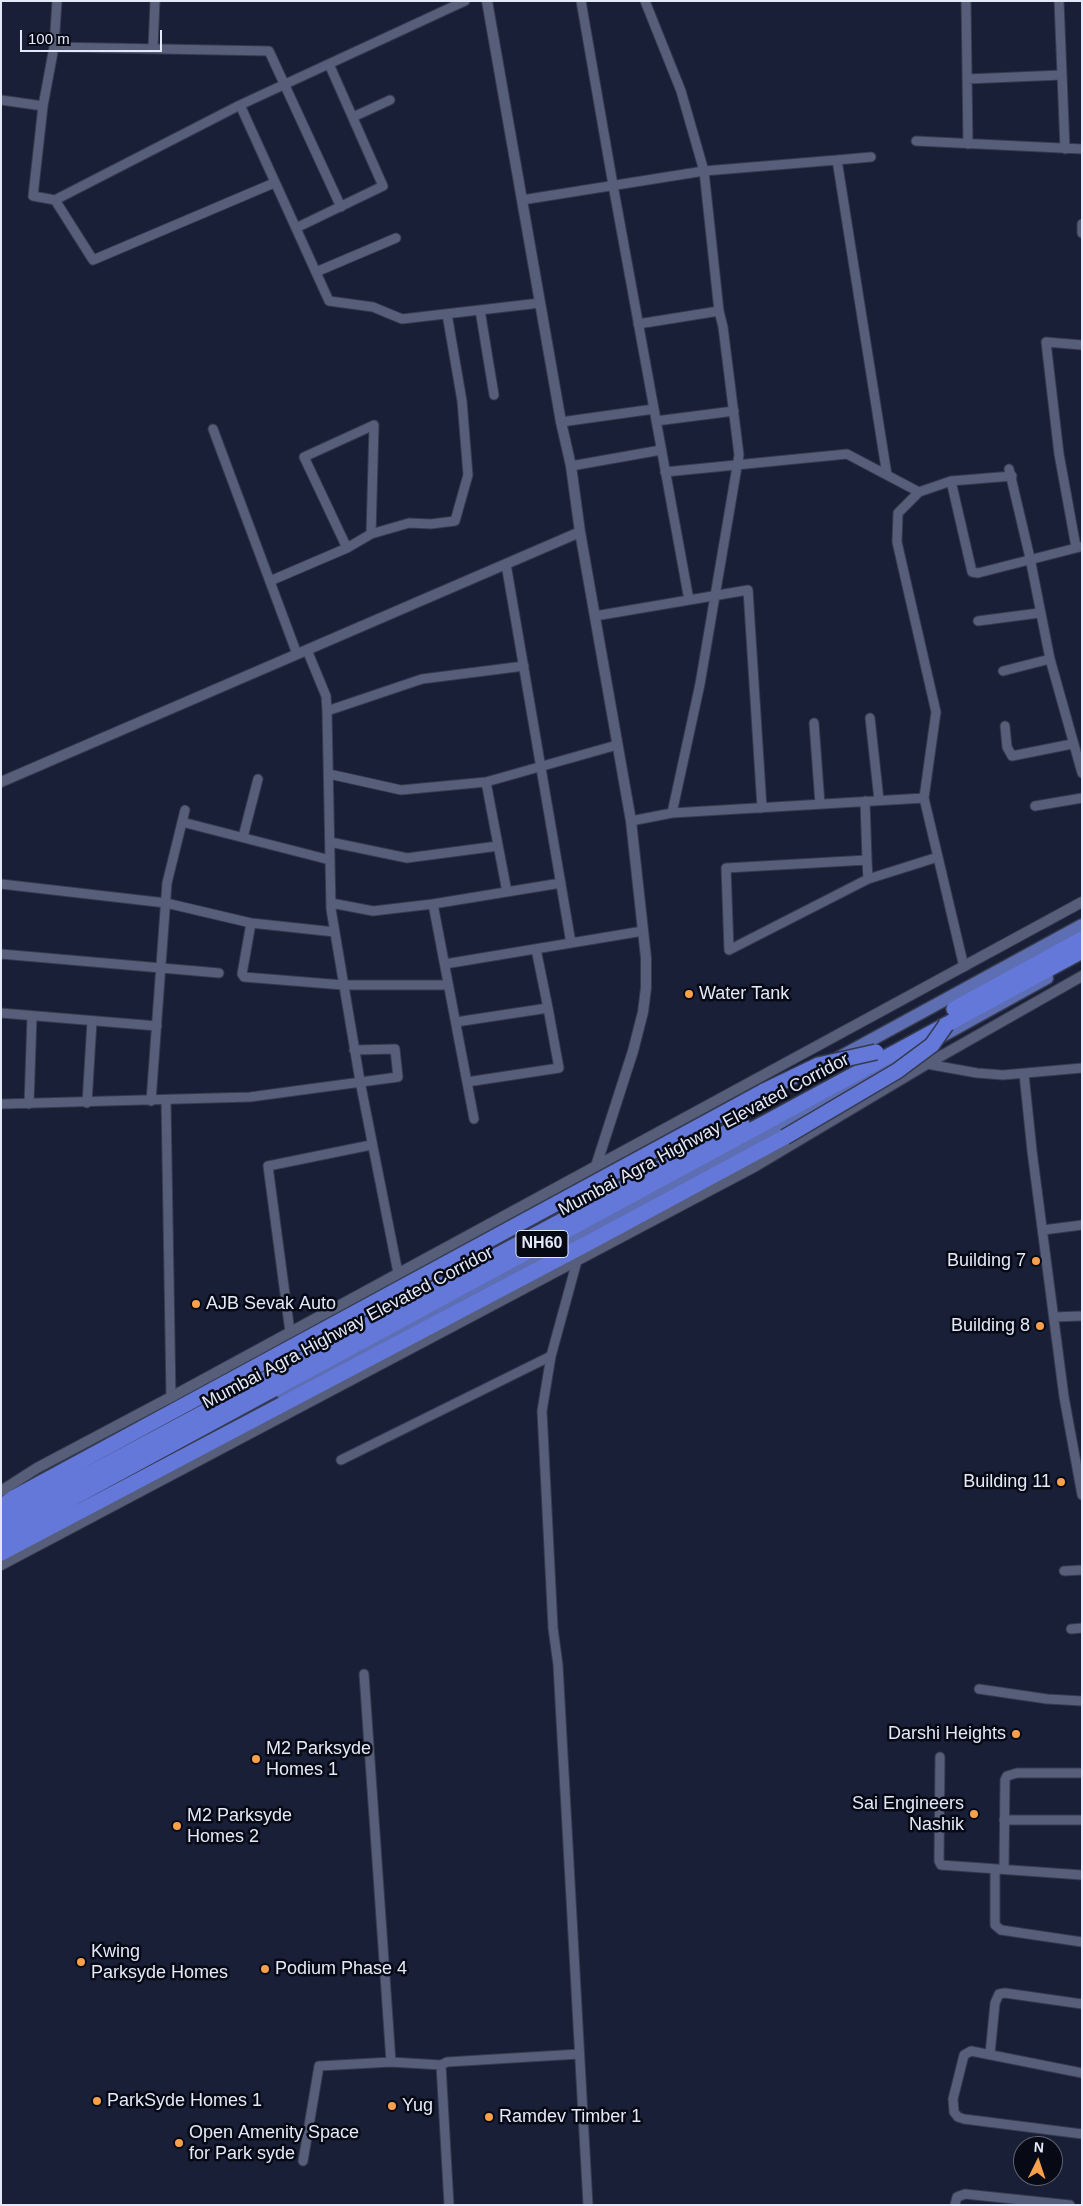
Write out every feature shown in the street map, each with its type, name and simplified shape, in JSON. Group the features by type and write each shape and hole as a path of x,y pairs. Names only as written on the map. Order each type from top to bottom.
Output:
{"highway":[{"name":"Mumbai Agra Highway Elevated Corridor","path":"1,1521 876,1052 1082,938"},
{"name":"Mumbai Agra Highway Elevated Corridor","path":"1,1537 1082,951"},
{"path":"1,1553 592,1242 785,1137 897,1071 932,1045 946,1025"},
{"path":"1,1507 13,1498 764,1091 818,1065 876,1052"}],"main road":[{"path":"1,1513 1082,925"},
{"path":"1,1543 787,1124 1082,959"}],"street":[{"path":"57,1 54,47 43,106 33,196 55,200 240,106 465,1"},
{"path":"153,48 155,1"},
{"path":"487,1 560,422 571,466 580,532 631,821 643,931 646,975 643,1012 633,1051 596,1166"},
{"path":"581,1 689,600"},
{"path":"645,1 681,91 704,171 719,311 723,327 739,455 717,595 672,813"},
{"path":"966,1 968,144"},
{"path":"1060,1 1065,149"},
{"path":"54,47 269,51 341,207"},
{"path":"296,228 383,186 329,64"},
{"path":"967,78 1062,75"},
{"path":"1,100 43,106"},
{"path":"352,117 390,100"},
{"path":"240,106 274,183 330,300 373,307 402,319 540,303"},
{"path":"916,141 1082,149"},
{"path":"522,200 704,171 872,157"},
{"path":"838,160 887,475"},
{"path":"55,200 93,260 274,183"},
{"path":"1082,224 1082,233"},
{"path":"316,272 396,238"},
{"path":"480,310 494,396"},
{"path":"638,324 719,311"},
{"path":"270,581 348,548 371,534 409,523 431,524 455,521 468,475 462,401 447,314"},
{"path":"951,482 972,572 978,573 1030,558 1079,547 1059,454 1046,342 1082,344"},
{"path":"560,422 654,409"},
{"path":"656,421 734,410"},
{"path":"348,548 304,457 374,425 371,534"},
{"path":"213,429 270,581 302,652 326,696 331,903 343,985 371,1145 398,1273"},
{"path":"571,466 661,450"},
{"path":"665,472 738,463 847,454 919,492"},
{"path":"964,967 924,798 936,712 898,542 898,513 919,492 951,482 1010,473 1030,558 1050,659 1072,744 1082,773"},
{"path":"1,782 580,532"},
{"path":"506,564 571,943"},
{"path":"595,616 748,590 762,808"},
{"path":"978,621 1040,613"},
{"path":"1002,671 1050,659"},
{"path":"327,711 422,679 524,666"},
{"path":"870,718 879,800"},
{"path":"814,723 820,804"},
{"path":"1005,726 1007,747 1012,756 1072,744"},
{"path":"329,774 401,790 486,782 617,745"},
{"path":"243,838 258,779"},
{"path":"486,782 507,892"},
{"path":"631,821 672,813 924,798"},
{"path":"1035,806 1082,798"},
{"path":"865,801 868,879"},
{"path":"151,1101 167,883 185,810"},
{"path":"182,822 330,860"},
{"path":"330,842 407,858 498,846"},
{"path":"867,860 726,868 729,950 868,879 938,857"},
{"path":"331,903 373,911 433,904 561,883"},
{"path":"1,884 166,903 251,923 336,932"},
{"path":"1,1491 37,1468 1082,902"},
{"path":"433,904 474,1119"},
{"path":"251,923 242,974 244,977 343,985 448,985"},
{"path":"445,964 643,931"},
{"path":"467,1082 558,1068 536,949"},
{"path":"1,954 219,973"},
{"path":"1,1565 754,1167 927,1064 1082,976"},
{"path":"456,1022 548,1008"},
{"path":"1,1013 157,1026"},
{"path":"29,1104 32,1016"},
{"path":"87,1103 92,1021"},
{"path":"1,1104 250,1097 398,1077 394,1049 354,1050"},
{"path":"927,1064 990,1074 1024,1074 1082,1068"},
{"path":"1024,1074 1032,1151 1064,1397 1082,1495"},
{"path":"166,1100 171,1397"},
{"path":"290,1332 268,1166 371,1145"},
{"path":"1043,1230 1082,1225"},
{"path":"577,1261 551,1356 542,1411 553,1628 558,1665 588,2205"},
{"path":"1054,1317 1082,1316"},
{"path":"341,1460 551,1356"},
{"path":"1064,1571 1082,1570"},
{"path":"1072,1629 1082,1628"},
{"path":"364,1674 391,2062"},
{"path":"979,1689 1047,1699 1082,1701"},
{"path":"940,1757 939,1861 941,1865 1082,1875"},
{"path":"1082,1773 1017,1773 1007,1776 1005,1780 1004,1820 995,1925 1002,1930 1082,1942"},
{"path":"1004,1820 1082,1820"},
{"path":"990,2054 995,2003 999,1994 1005,1993 1082,2004"},
{"path":"1082,2073 971,2050 964,2054 952,2099 958,2117 972,2121 1082,2134"},
{"path":"302,2161 319,2066 391,2062 441,2065 448,2062 579,2054"},
{"path":"441,2065 449,2205"},
{"path":"955,2205 957,2197 965,2194 1070,2205"}],"place":[{"name":"Water Tank","path":"689,994"},
{"name":"Building 7","path":"1036,1261"},
{"name":"AJB Sevak Auto","path":"196,1304"},
{"name":"Building 8","path":"1040,1326"},
{"name":"Building 11","path":"1061,1482"},
{"name":"Darshi Heights","path":"1016,1734"},
{"name":"M2 Parksyde Homes 1","path":"256,1759"},
{"name":"Sai Engineers Nashik","path":"974,1814"},
{"name":"M2 Parksyde Homes 2","path":"177,1826"},
{"name":"Kwing Parksyde Homes","path":"81,1962"},
{"name":"Podium Phase 4","path":"265,1969"},
{"name":"ParkSyde Homes 1","path":"97,2101"},
{"name":"Yug","path":"392,2106"},
{"name":"Ramdev Timber 1","path":"489,2117"},
{"name":"Open Amenity Space for Park syde","path":"179,2143"}]}
